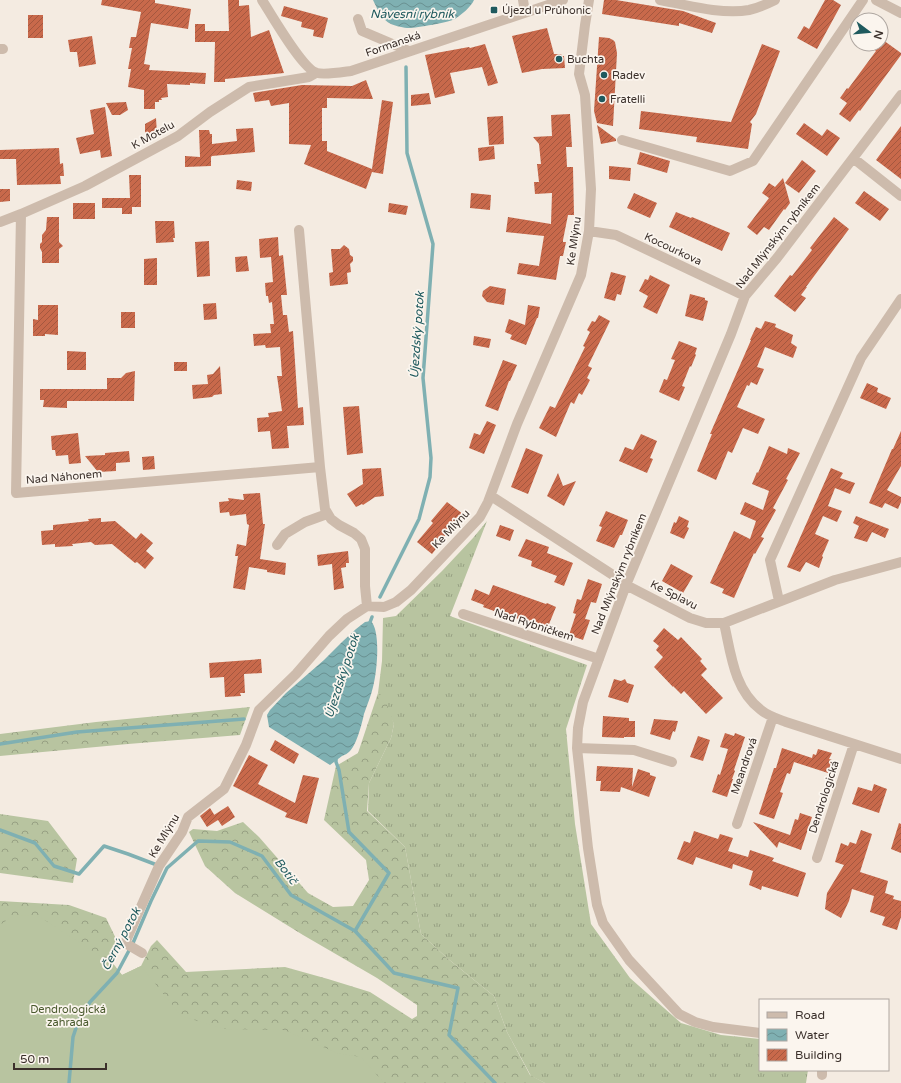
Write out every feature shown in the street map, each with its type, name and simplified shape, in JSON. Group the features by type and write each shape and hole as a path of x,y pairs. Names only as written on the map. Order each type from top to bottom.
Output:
{"street":[{"path":"262,0 304,63 316,73"},
{"path":"522,0 525,12"},
{"name":"Formanská","path":"316,73 338,73 351,71 563,0"},
{"name":"Ke Mlýnu","path":"142,953 125,943 159,866 182,832 188,817 224,789 246,746 259,710 296,674 329,636 347,619 367,606 384,607 396,602 411,590 480,517 491,496 516,424 581,275 589,231 591,189 585,96 579,74 585,25 590,0"},
{"path":"660,0 722,11 748,10 766,5 775,0"},
{"path":"622,140 730,171 753,161 864,0"},
{"path":"876,0 901,13"},
{"path":"358,19 362,31 409,51"},
{"name":"K Motelu","path":"0,222 85,186 178,136 210,112 249,88 309,77 316,73"},
{"name":"Nad Mlýnským rybníkem","path":"759,1034 713,1028 695,1022 679,1014 629,960 603,923 596,905 588,848 577,748 578,728 583,702 626,585 731,334 745,296 777,258 901,95"},
{"path":"853,158 901,196"},
{"name":"Nad Náhonem","path":"21,214 16,493 320,467"},
{"path":"299,230 325,509 331,519 361,539 365,549 365,586 367,606"},
{"name":"Kocourkova","path":"589,231 616,235 745,296"},
{"path":"779,601 770,560 861,358 901,299"},
{"name":"Ke Splavu","path":"491,496 616,576 626,585 690,618 706,623 724,623"},
{"path":"277,545 285,534 305,522 328,514"},
{"path":"901,562 834,580 724,623 736,677 746,695 761,710 773,717 901,759"},
{"name":"Nad Rybníčkem","path":"463,614 599,659"},
{"name":"Meandrová","path":"737,824 773,717"},
{"name":"Dendrologická","path":"817,858 854,744"},
{"path":"577,748 634,750 672,762"}],"green space":[{"path":"487,521 450,616 587,665 566,729 575,824 591,924 630,978 681,1023 721,1035 759,1039 759,1071 808,1071 806,1083 545,1083 531,1076 507,1032 494,996 447,958 421,934 405,847 368,811 369,783 391,738 394,724 378,693 382,661 383,618 396,616 473,538"},
{"path":"378,693 387,705 394,724 391,738 369,783 367,811 405,847 421,934 447,958 494,996 507,1032 530,1075 545,1083 0,1083 0,901 69,905 106,918 121,949 111,963 122,975 141,966 151,946 157,940 186,972 285,967 370,992 412,1019 417,1016 417,1005 377,978 235,893 205,866 189,832 193,829 217,831 243,822 259,837 308,893 333,907 353,906 369,880 366,860 324,820 336,766 358,753"},
{"path":"250,707 240,735 0,756 0,734 96,722"},
{"path":"0,814 48,821 77,859 73,883 0,873"},
{"name":"Dendrologická zahrada","path":"37,915 114,965 122,975 141,966 181,1016 224,1029 284,1030 337,1053 361,1057 384,1083 0,1083 0,925 13,916"}],"water":[{"name":"Návesní rybník","path":"373,0 474,0 463,13 455,19 433,25 405,28 391,24 385,20 380,14"},
{"path":"371,621 374,626 377,643 376,672 372,690 353,748 330,765 269,727 267,715 286,693 324,660 356,629 365,622"}],"building":[{"path":"102,0 155,0 155,3 191,9 188,29 151,23 144,64 150,65 149,70 206,73 205,84 167,84 168,97 161,98 162,100 159,100 159,102 155,102 155,109 144,109 144,90 128,87 131,69 128,69 132,48 129,48 131,37 136,37 141,12 101,5"},
{"path":"228,0 239,0 239,6 249,5 251,37 269,30 284,73 225,79 225,82 214,82 215,42 195,42 195,24 205,24 205,31 229,31"},
{"path":"604,0 616,0 683,11 716,23 712,33 679,23 679,26 602,14"},
{"path":"825,0 833,0 841,5 817,49 797,38 804,26 809,29"},
{"path":"284,6 328,18 323,38 313,36 314,30 301,27 302,22 281,16"},
{"path":"28,15 43,15 43,38 28,38"},
{"path":"547,28 554,54 561,54 564,56 565,68 542,69 522,73 512,36"},
{"path":"92,36 96,64 79,67 77,52 70,52 68,40"},
{"path":"599,37 613,40 615,42 617,53 613,126 597,123 594,111"},
{"path":"485,44 498,83 488,86 482,67 450,73 455,93 435,98 425,55 470,48"},
{"path":"762,44 780,51 756,114 750,122 752,124 748,149 696,142 697,137 639,129 641,111 731,122"},
{"path":"889,44 901,53 860,111 859,110 850,122 839,114 847,103 840,98 847,88 848,89 875,52 889,52"},
{"path":"366,80 373,99 327,98 327,108 322,108 322,141 327,141 327,151 372,169 382,100 393,102 383,174 372,172 366,189 304,164 311,145 289,144 289,103 271,106 269,100 255,102 253,93 302,85 352,86"},
{"path":"429,93 431,104 411,106 411,95"},
{"path":"126,102 128,110 120,115 112,115 106,103"},
{"path":"105,107 112,156 101,158 100,150 80,154 76,138 94,134 90,110"},
{"path":"570,114 572,147 566,147 567,167 573,167 574,215 568,215 563,240 563,242 566,242 563,256 560,256 556,280 517,274 519,263 539,266 544,236 506,232 508,217 551,224 552,193 535,194 534,182 539,182 537,164 541,164 539,144 533,137 552,136 551,115"},
{"path":"503,116 504,144 489,145 487,117"},
{"path":"156,118 157,134 145,141 145,124"},
{"path":"804,123 822,136 827,129 840,138 827,156 796,134"},
{"path":"597,125 616,139 616,141 601,144"},
{"path":"901,126 901,179 876,160"},
{"path":"253,128 255,152 212,156 211,166 185,167 185,156 200,157 199,130 209,130 210,134 212,134 212,144 237,141 236,129"},
{"path":"494,146 495,159 479,161 478,148"},
{"path":"59,148 60,164 63,163 64,176 60,176 61,184 17,185 16,159 0,159 0,150"},
{"path":"640,152 670,161 667,173 637,164"},
{"path":"802,160 816,171 799,193 785,183"},
{"path":"609,166 631,168 630,181 609,179"},
{"path":"129,175 141,175 141,207 132,207 132,214 122,214 122,208 102,208 102,198 130,198"},
{"path":"783,178 790,203 769,230 764,227 757,235 747,227 769,198 762,193 769,183 775,187"},
{"path":"237,180 252,182 251,191 236,189"},
{"path":"0,189 10,189 10,201 0,202"},
{"path":"864,191 889,209 880,221 855,203"},
{"path":"471,193 491,195 490,210 470,208"},
{"path":"634,193 657,203 650,218 627,208"},
{"path":"73,203 95,203 95,219 73,219"},
{"path":"389,203 408,206 406,215 388,212"},
{"path":"676,212 730,233 722,251 669,227"},
{"path":"47,217 59,217 59,242 63,246 59,249 59,263 42,263 40,244 42,242 42,235 46,230"},
{"path":"834,217 849,229 806,287 801,295 806,298 795,312 774,296 812,250 810,248"},
{"path":"155,221 174,221 174,242 156,243"},
{"path":"278,237 279,256 283,255 287,295 281,295 283,315 287,315 289,332 293,331 298,408 303,407 304,425 287,426 289,448 272,449 270,431 258,432 257,418 269,417 268,413 282,411 277,376 282,376 280,347 266,348 265,345 254,346 253,334 271,333 270,324 274,324 272,302 269,303 268,296 266,296 265,283 273,282 271,257 260,258 259,239"},
{"path":"209,241 210,276 197,277 195,242"},
{"path":"344,245 349,249 350,255 353,257 353,261 350,264 351,272 347,273 348,284 330,286 329,273 333,272 331,249 340,249"},
{"path":"247,256 249,271 236,272 235,257"},
{"path":"157,258 157,285 144,285 144,259"},
{"path":"611,272 626,276 621,295 617,294 615,301 604,298"},
{"path":"650,275 670,285 657,314 643,307 648,296 639,291 645,279 648,280"},
{"path":"490,286 506,289 504,305 487,302 482,296 483,291"},
{"path":"690,294 705,298 705,300 708,301 703,321 685,316"},
{"path":"216,303 217,319 204,320 203,304"},
{"path":"38,305 58,305 58,335 45,334 45,336 33,336 33,319 38,320"},
{"path":"528,305 540,307 538,318 526,345 510,339 512,335 505,332 509,319 525,325"},
{"path":"121,312 135,312 135,328 121,328"},
{"path":"599,315 610,321 588,366 592,368 587,378 590,380 582,395 579,393 574,404 571,402 556,437 539,428 550,406 555,408 585,347 583,346 590,332 587,330 592,321 595,322"},
{"path":"765,321 776,324 775,327 793,335 791,343 797,347 793,358 765,347 757,367 764,369 757,385 751,382 749,386 747,385 737,407 765,419 758,434 743,428 732,453 728,451 716,480 697,471 712,434 710,434 750,340 756,327 761,329"},
{"path":"474,336 491,339 489,348 473,345"},
{"path":"679,341 697,348 696,355 682,386 685,387 679,401 659,392 664,379 667,380 675,360 671,359"},
{"path":"67,351 86,352 86,370 67,370"},
{"path":"503,360 517,365 509,381 498,411 485,406"},
{"path":"174,362 187,362 187,371 174,371"},
{"path":"220,366 222,394 214,395 212,397 193,399 192,385 208,384 207,375 213,374"},
{"path":"135,371 134,401 67,401 67,408 43,407 44,400 40,400 40,389 107,389 107,378 121,378 126,373"},
{"path":"867,383 878,388 877,392 891,398 886,409 860,398"},
{"path":"359,406 363,453 347,455 343,407"},
{"path":"487,421 496,425 484,454 469,448 474,433 480,435"},
{"path":"901,431 901,466 887,490 901,497 901,502 898,509 885,503 882,508 869,503"},
{"path":"78,433 81,463 69,464 68,455 56,456 55,450 52,450 51,436"},
{"path":"641,434 657,441 650,458 653,459 647,473 619,461 625,447 633,450"},
{"path":"769,446 787,454 788,448 800,453 773,508 776,510 761,537 764,538 755,554 754,553 734,598 722,593 724,589 710,583 734,531 750,539 756,521 740,514 745,502 763,510 769,491 752,484"},
{"path":"526,448 543,455 528,494 511,487"},
{"path":"129,451 130,462 116,463 116,471 98,472 85,456 105,455 105,453"},
{"path":"154,456 155,469 143,470 142,457"},
{"path":"381,468 384,496 375,497 363,505 362,504 356,507 347,494 363,484 362,469"},
{"path":"831,468 843,473 840,478 855,483 850,494 835,488 828,506 842,511 837,522 823,516 815,534 829,540 822,556 823,557 819,568 806,562 800,572 787,567"},
{"path":"558,473 563,486 576,481 564,506 547,496"},
{"path":"260,493 263,524 265,524 260,559 286,563 285,575 249,567 245,590 233,588 238,556 235,556 237,544 246,546 249,525 247,524 246,514 230,516 229,512 220,513 219,502 229,501 228,498 244,500 243,494"},
{"path":"447,502 463,514 438,544 439,545 432,554 417,542 433,523 431,521"},
{"path":"606,511 628,520 622,535 620,535 614,548 596,541 602,527 599,526"},
{"path":"679,516 689,521 687,527 689,528 684,539 670,533 674,522 676,523"},
{"path":"856,516 889,529 885,538 872,532 867,542 854,538 859,526 853,523"},
{"path":"101,518 101,522 115,521 136,539 141,533 153,543 146,551 154,558 145,569 137,562 135,563 112,544 95,545 91,542 72,544 73,546 55,547 55,544 42,545 41,531 53,530 53,525 89,521 88,519"},
{"path":"500,525 514,530 510,541 496,536"},
{"path":"526,539 549,547 547,553 573,563 564,586 554,582 557,576 531,566 532,561 518,556"},
{"path":"348,551 349,563 346,563 346,567 341,568 344,588 334,590 332,564 318,566 317,555"},
{"path":"671,564 693,576 683,593 662,581"},
{"path":"588,579 602,584 596,603 591,602 585,619 590,620 583,640 569,635 576,614 573,613 577,599 581,600"},
{"path":"493,585 556,607 547,629 521,618 521,620 483,607 484,605 471,600 475,589 489,595"},
{"path":"664,628 678,640 681,637 702,659 700,661 707,669 701,675 723,698 706,714 684,691 681,694 654,667 663,657 656,650 659,646 653,641"},
{"path":"261,659 262,673 244,674 245,693 240,693 241,696 225,697 224,677 210,678 209,663"},
{"path":"614,679 621,681 625,679 627,683 634,685 628,703 608,697"},
{"path":"603,716 629,718 629,721 635,721 635,737 602,737"},
{"path":"654,719 678,721 675,732 673,731 670,740 650,734"},
{"path":"725,733 734,736 735,733 745,737 727,797 712,792 718,774 720,775 728,749 720,747"},
{"path":"698,736 710,740 703,761 690,757"},
{"path":"275,740 299,754 294,764 270,750"},
{"path":"782,748 812,758 813,754 816,755 818,749 832,753 829,759 832,760 828,773 794,762 790,774 787,773 780,792 783,793 774,819 759,814"},
{"path":"249,755 268,765 258,784 295,803 303,775 319,778 307,824 285,817 287,813 233,786"},
{"path":"597,766 633,768 632,787 638,769 650,773 650,775 656,777 649,797 621,787 620,792 600,791 601,781 596,781"},
{"path":"874,784 887,789 879,813 852,804 858,787 872,791"},
{"path":"228,806 235,817 222,826 218,820 207,827 200,816 210,808 214,815"},
{"path":"800,813 812,817 801,850 779,842 777,848 753,822 790,835 795,819 798,820"},
{"path":"899,823 901,824 901,853 891,849"},
{"path":"861,830 872,834 860,872 888,881 885,893 894,896 893,899 901,901 901,917 897,930 882,925 885,917 870,912 874,896 852,889 849,901 841,918 825,909 827,893 844,865 835,862 841,843 848,846 850,842 856,844"},
{"path":"694,831 718,839 720,834 733,838 728,851 748,857 750,850 774,858 772,861 806,873 798,897 762,886 761,890 749,885 753,871 733,864 732,869 696,857 693,865 677,859 684,841 690,843"}],"waterway":[{"name":"Újezdský potok","path":"380,597 419,519 430,477 431,458 423,378 433,244 407,153 406,67"},
{"name":"Újezdský potok","path":"369,625 372,617"},
{"path":"0,744 77,732 244,719"},
{"name":"Újezdský potok","path":"336,758 349,832 389,873 355,931"},
{"name":"Botič","path":"0,830 35,843 54,866 79,874 104,846 157,865"},
{"name":"Botič","path":"69,1083 73,1037 78,1022 90,1002 117,973 133,943 167,868 198,841 230,842 262,856 291,895 355,931 394,973 458,988 449,1035 495,1083"}],"place":[{"name":"Újezd u Průhonic","path":"494,10"},
{"name":"Buchta","path":"559,59"},
{"name":"Radev","path":"604,75"},
{"name":"Fratelli","path":"602,99"}],"water label":[{"name":"Černý potok","path":"121,939"}]}
